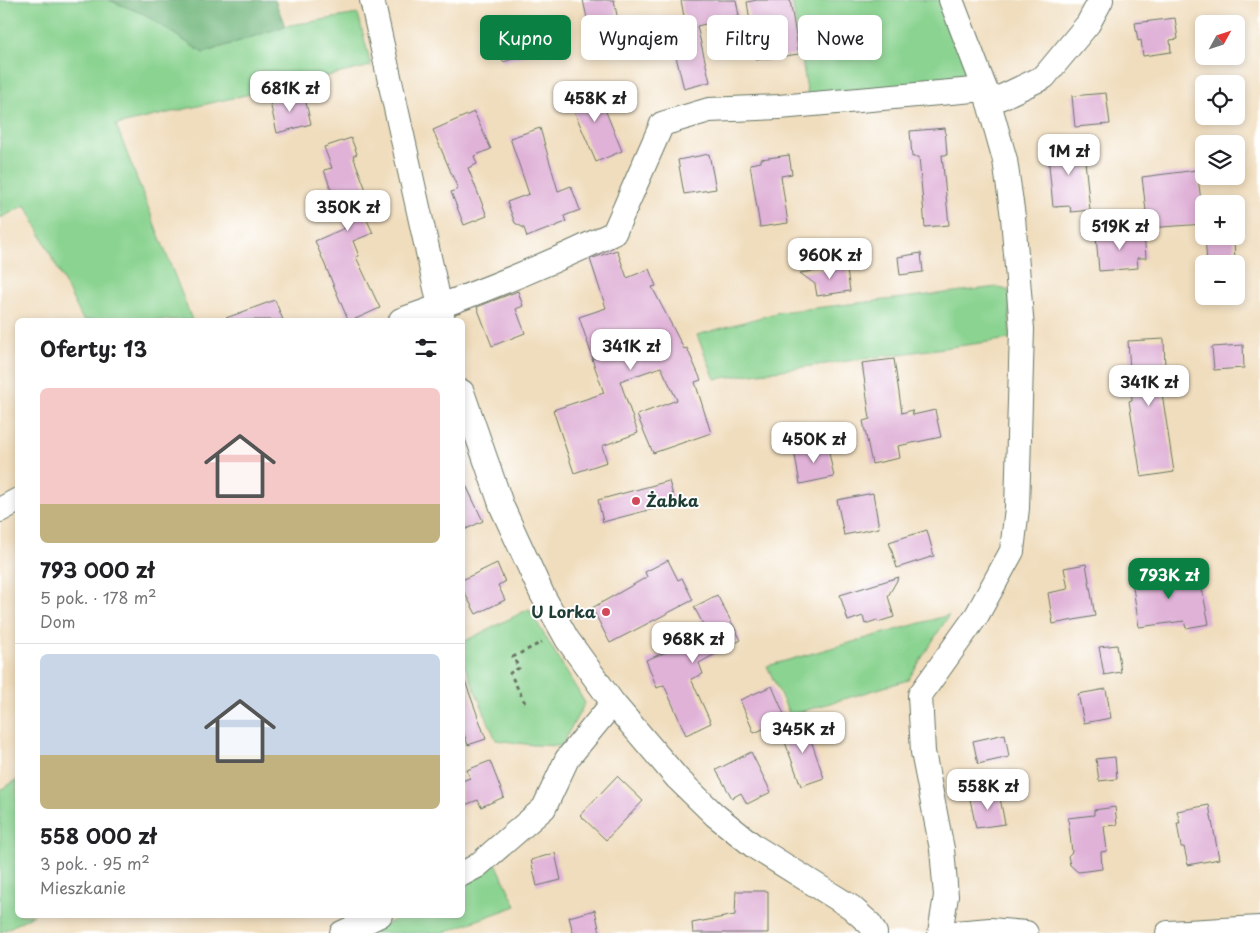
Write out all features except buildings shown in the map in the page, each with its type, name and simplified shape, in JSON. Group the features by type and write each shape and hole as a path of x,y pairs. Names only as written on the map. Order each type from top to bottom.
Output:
{"street":[{"path":"372,0 442,313"},
{"path":"940,933 946,896 942,849 923,752 920,695 977,615 1012,551 1017,508 1022,329 1012,211 1005,160 987,96 950,0"},
{"path":"413,318 442,313 614,233 662,124 709,110 987,96 1044,77 1088,24 1101,0"},
{"path":"465,401 504,513 542,594 567,639 613,703 677,778 716,815 755,847 851,908 870,924 876,933"},
{"path":"0,510 15,502"},
{"path":"465,872 477,866 544,808 567,759 613,703"},
{"path":"342,933 374,918"},
{"path":"1168,933 1260,928"},
{"path":"954,933 990,930 1026,933"}],"path":[{"path":"525,703 510,673 519,668 513,657 544,641"}],"green space":[{"path":"0,0 109,0 144,14 203,53 285,26 358,14 371,66 116,125 191,318 82,318 26,205 0,218"},
{"path":"109,0 275,0 285,26 203,53 144,14"},
{"path":"792,0 942,0 969,73 965,85 808,96 802,60 882,60 882,15 798,15 798,36"},
{"path":"998,287 1009,291 1010,339 715,379 697,335 780,312"},
{"path":"529,609 585,703 561,746 533,745 496,740 465,667 465,641"},
{"path":"949,615 908,680 790,715 767,666"},
{"path":"15,781 15,918 28,918 0,933 0,790"},
{"path":"495,861 516,906 442,933 370,933 398,918 465,918 465,882"}],"place":[{"name":"Żabka","path":"636,501"},
{"name":"U Lorka","path":"606,612"}]}
